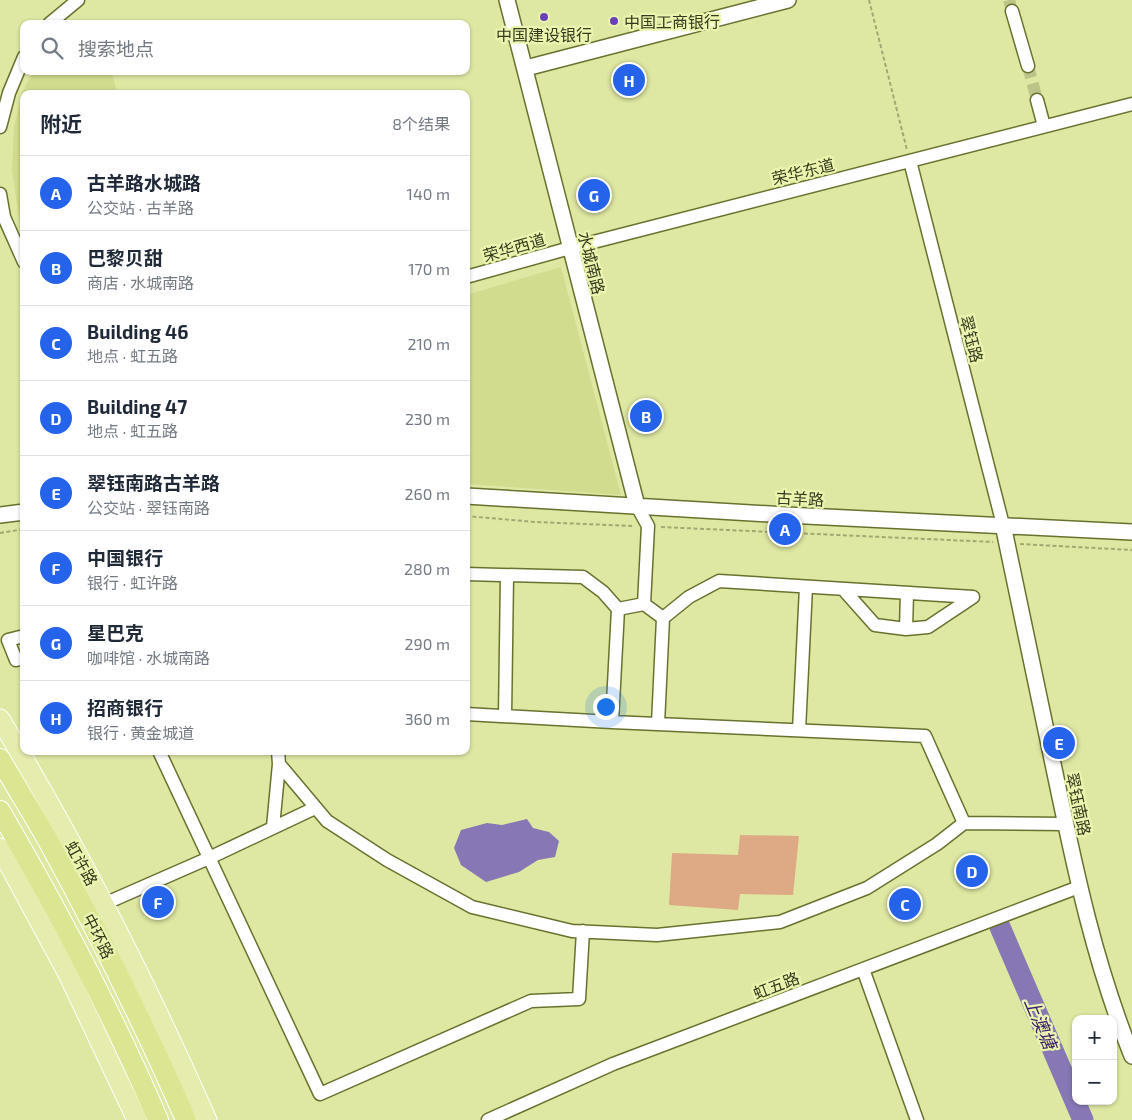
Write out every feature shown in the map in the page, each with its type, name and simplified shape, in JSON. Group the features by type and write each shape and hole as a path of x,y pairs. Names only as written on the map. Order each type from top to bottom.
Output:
{"highway":[{"name":"中环路","path":"0,759 53,851 108,955 137,1012 186,1120"},
{"name":"中环路","path":"0,811 85,966 158,1120"}],"main road":[{"name":"虹许路","path":"0,719 20,752"},
{"name":"虹许路","path":"22,755 104,904 155,1003 207,1120"},
{"path":"0,848 68,974 137,1120"}],"street":[{"path":"53,20 78,0"},
{"name":"水城南路","path":"508,0 637,506"},
{"path":"526,68 788,0"},
{"path":"1012,10 1028,66"},
{"path":"0,127 9,93 20,67"},
{"path":"1037,100 1044,126"},
{"name":"荣华东道","path":"570,248 1132,104"},
{"name":"翠钰路","path":"910,161 1003,525"},
{"path":"0,194 4,217 20,253"},
{"name":"荣华西道","path":"470,276 570,248"},
{"name":"古羊路","path":"470,496 786,515 1132,532"},
{"path":"637,506 648,526 644,604"},
{"path":"0,515 20,512"},
{"name":"翠钰南路","path":"1003,525 1079,887 1096,953 1132,1056"},
{"path":"470,574 583,578 603,592 618,609 612,722"},
{"path":"505,716 507,576"},
{"path":"658,724 663,618 689,597 719,581 973,597 928,627 906,628 875,625 843,589"},
{"path":"799,730 806,587"},
{"path":"906,628 907,593"},
{"path":"618,609 644,604 663,618"},
{"path":"20,637 8,640 16,660 20,659"},
{"path":"470,714 925,736 964,823"},
{"path":"161,755 320,1094 531,1001 578,999 583,931"},
{"path":"273,827 278,755"},
{"path":"279,764 327,821 387,860 472,906 572,931 657,935 780,922 867,888 937,844 964,823 1066,824"},
{"path":"104,904 210,858 315,808"},
{"name":"虹五路","path":"488,1120 613,1064 1079,887"},
{"path":"863,969 917,1120"}],"path":[{"path":"869,0 910,161"},
{"path":"470,516 535,522 985,541 1007,544 1132,550"},
{"path":"0,533 20,530"}],"shaded area":[{"path":"31,75 113,75 116,90 24,90"},
{"path":"20,102 20,219 12,170 14,127"},
{"path":"561,267 621,495 470,484 470,294"},
{"path":"527,819 533,828 549,832 559,841 555,857 538,860 519,872 486,882 461,865 454,848 461,830 487,823 502,825"},
{"path":"740,835 799,836 793,895 740,894 738,910 669,905 672,853 738,855"}],"waterway":[{"name":"上澳塘","path":"1000,927 1083,1120"}],"tunnel":[{"path":"1009,0 1012,11"},
{"path":"1028,66 1037,100"}],"place":[{"name":"中国建设银行","path":"544,17"},
{"name":"中国工商银行","path":"614,21"},
{"name":"招商银行","path":"629,80"},
{"name":"星巴克","path":"594,195"},
{"name":"巴黎贝甜","path":"646,416"},
{"name":"古羊路水城路","path":"785,529"},
{"name":"翠钰南路古羊路","path":"1059,743"},
{"name":"Building 47","path":"972,871"},
{"name":"中国银行","path":"158,902"},
{"name":"Building 46","path":"905,904"}]}
